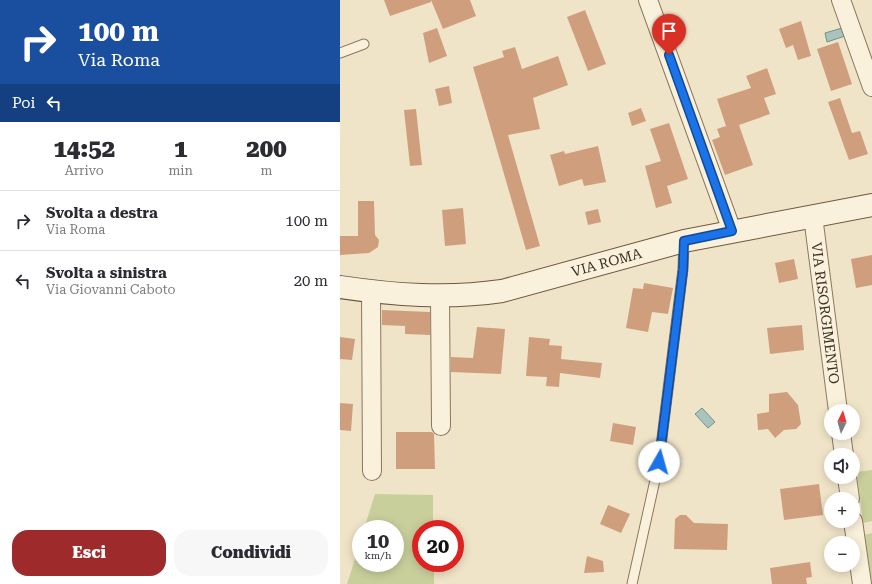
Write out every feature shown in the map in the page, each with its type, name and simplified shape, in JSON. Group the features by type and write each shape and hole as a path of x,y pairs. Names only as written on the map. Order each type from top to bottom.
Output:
{"main road":[{"name":"VIA ROMA","path":"340,287 371,292 440,296 460,296 502,290 684,241 872,205"}],"street":[{"path":"648,0 732,231"},
{"path":"841,0 872,86"},
{"name":"VIA RISORGIMENTO","path":"813,216 837,404"},
{"path":"371,292 372,471"},
{"path":"440,296 441,426"},
{"path":"853,528 862,584"}],"lane":[{"path":"340,54 364,44"},
{"path":"632,584 659,462 683,270 684,241"}],"green space":[{"path":"872,470 872,521 863,523 858,484 860,484 860,472"},
{"path":"375,494 433,495 433,520 412,520 412,572 434,572 434,584 347,584 352,568 352,572 404,572 404,520 367,520"},
{"path":"872,533 872,584 865,535"}],"water":[{"path":"842,28 845,36 827,42 825,33"},
{"path":"702,408 715,422 708,428 695,414"}],"building":[{"path":"384,0 431,0 431,2 390,16"},
{"path":"431,0 470,0 476,16 443,29"},
{"path":"585,10 606,64 588,71 567,17"},
{"path":"801,21 811,56 798,60 793,45 786,48 779,29"},
{"path":"437,28 447,56 429,63 423,33"},
{"path":"838,42 852,84 831,91 817,49"},
{"path":"515,47 522,69 558,56 568,85 533,98 540,129 508,135 540,246 526,250 473,67 504,57 502,51"},
{"path":"767,68 776,94 764,98 770,114 739,125 753,165 725,175 712,140 720,137 717,129 726,126 717,99 751,88 746,76"},
{"path":"449,86 452,103 439,106 435,89"},
{"path":"840,98 852,133 860,131 868,154 849,160 828,102"},
{"path":"641,108 646,121 632,126 628,113"},
{"path":"416,109 422,165 410,166 404,110"},
{"path":"669,123 688,179 667,186 672,203 656,208 645,166 661,161 650,129"},
{"path":"598,146 606,182 584,186 582,179 559,186 550,155 564,151 565,154"},
{"path":"358,201 374,201 375,235 379,240 378,247 369,253 340,255 340,236 358,236"},
{"path":"463,208 466,244 445,246 442,210"},
{"path":"598,209 601,222 588,225 585,212"},
{"path":"872,255 872,285 856,288 851,259"},
{"path":"794,259 798,279 779,283 775,263"},
{"path":"644,283 673,288 668,314 652,312 648,332 626,328 633,288 643,289"},
{"path":"382,310 430,312 430,335 405,334 405,326 382,325"},
{"path":"802,325 804,350 770,354 767,328"},
{"path":"477,327 505,329 501,374 451,372 451,357 473,358"},
{"path":"340,337 355,339 352,360 340,359"},
{"path":"529,337 550,339 549,345 562,346 561,359 602,363 600,378 560,373 559,387 546,386 547,377 526,376"},
{"path":"787,392 798,405 801,424 796,429 784,430 775,438 768,429 758,430 757,414 769,412 769,394"},
{"path":"340,403 353,404 351,431 340,430"},
{"path":"613,423 636,427 633,445 610,441"},
{"path":"396,432 432,432 434,434 435,469 396,469"},
{"path":"819,484 823,515 784,520 780,489"},
{"path":"608,505 630,514 621,533 600,524"},
{"path":"680,515 686,515 694,523 728,524 727,550 674,549 675,519"},
{"path":"587,556 603,561 604,572 584,573"},
{"path":"810,562 812,577 806,578 807,584 772,584 770,568"}],"route":[{"path":"659,462 683,270 684,241 732,231 669,55"}]}
